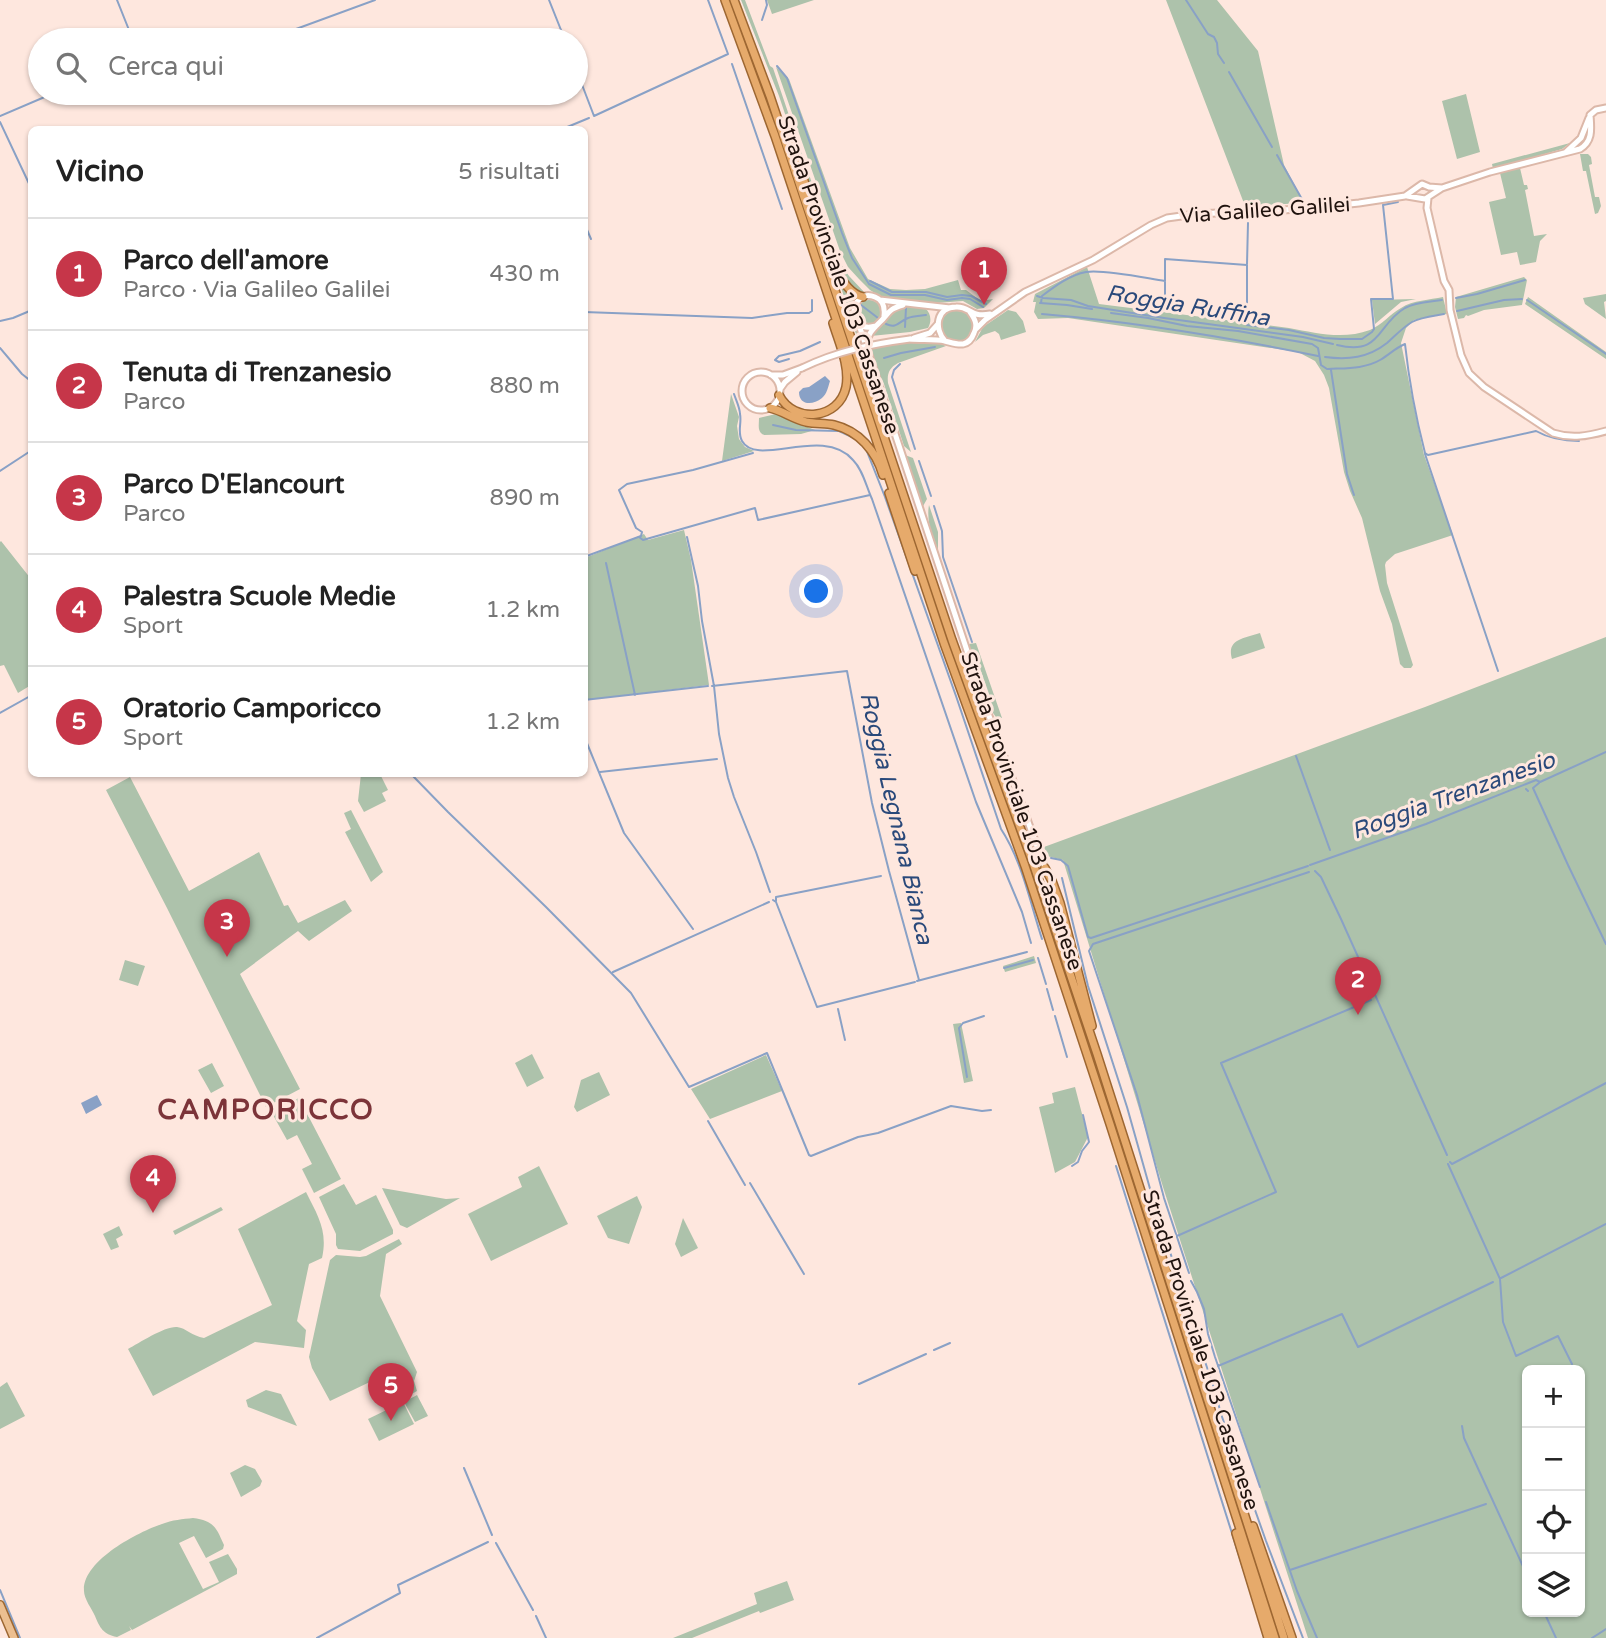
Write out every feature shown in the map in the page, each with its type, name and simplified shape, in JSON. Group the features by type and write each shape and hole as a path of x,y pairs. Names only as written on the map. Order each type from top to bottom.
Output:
{"highway":[{"name":"Strada Provinciale 103 Cassanese","path":"722,0 741,44 806,228 944,643 1025,866 1275,1638"},
{"name":"Strada Provinciale 103 Cassanese","path":"734,0 770,96 952,640 1033,863 1284,1638"},
{"path":"770,96 797,158 835,267 849,288 863,297"},
{"path":"780,392 787,406 793,411 816,414 828,411 836,405 846,387 846,368 806,228"},
{"path":"770,408 783,411 804,422 844,428 867,444 881,469 909,554 944,643"},
{"path":"1045,868 1060,903 1097,1054"},
{"path":"1218,1431 1292,1638"},
{"path":"1214,1448 1222,1485 1268,1638"}],"main road":[{"path":"0,1605 14,1638"}],"street":[{"path":"1566,152 1581,138 1590,115 1606,108"},
{"path":"1405,196 1429,196 1442,188 1507,167 1584,147 1591,136 1590,115"},
{"path":"1427,208 1416,189 1422,184 1442,188"},
{"path":"1429,187 1427,208 1444,281 1449,290 1450,310 1461,355 1471,374 1483,387 1553,433 1579,437 1606,431"},
{"name":"Via Galileo Galilei","path":"975,330 983,321 1025,292 1093,260 1151,225 1171,217 1302,209 1405,196 1416,189"},
{"path":"884,316 884,307 873,296 858,300 854,308 854,316 985,705 1045,868"},
{"path":"879,300 961,307 983,315 996,312"},
{"path":"865,347 868,336 884,316 905,304"},
{"path":"926,305 934,311 940,335 945,341"},
{"path":"803,368 784,382 776,403 770,408 758,410 744,401 742,390 745,381 752,374 763,372 783,375 858,348 930,333 942,313 950,308"},
{"path":"910,339 962,344 971,339 975,330 975,321 970,312"},
{"path":"858,322 867,327 876,326"},
{"path":"771,375 780,392"}],"green space":[{"path":"741,0 745,0 773,68 838,260 865,293 849,284 833,257 779,96"},
{"path":"767,0 814,0 772,14"},
{"path":"1166,0 1217,0 1258,51 1284,165 1304,203 1245,206"},
{"path":"776,67 789,79 850,248 868,279 890,289 906,290 925,289 958,280 961,290 966,290 981,301 993,299 984,308 977,309 963,301 936,303 884,299 870,290 848,267 840,251"},
{"path":"1466,94 1480,152 1457,159 1442,101"},
{"path":"1570,143 1562,149 1493,169 1492,164"},
{"path":"1580,154 1588,154 1591,157 1592,164 1589,165 1595,197 1599,197 1601,206 1595,214 1586,171 1583,171"},
{"path":"1520,168 1524,185 1527,185 1528,189 1525,190 1534,236 1547,234 1540,241 1536,262 1520,265 1517,252 1501,255 1489,202 1506,198 1500,173"},
{"path":"1087,267 1099,304 1330,335 1350,335 1370,330 1406,305 1443,297 1447,314 1414,320 1406,328 1401,343 1424,455 1453,535 1395,554 1385,565 1387,583 1413,665 1411,668 1404,668 1400,664 1392,624 1380,591 1362,518 1344,472 1329,388 1315,361 1298,352 1068,318 1038,319 1034,312 1035,294"},
{"path":"837,275 856,297 850,312 858,328 868,365 866,365"},
{"path":"1524,277 1527,280 1522,305 1484,310 1458,319 1456,297"},
{"path":"1606,294 1606,319 1585,304 1583,298"},
{"path":"1528,297 1606,352 1606,359 1525,304"},
{"path":"1416,299 1401,302 1375,324 1372,300"},
{"path":"869,300 877,304 881,312 877,320 869,324 861,320 857,312 861,304"},
{"path":"906,306 927,310 930,317 928,328 871,336 893,313"},
{"path":"957,310 968,315 973,326 968,337 957,342 946,337 941,326 946,315"},
{"path":"1008,310 1016,312 1023,321 1026,332 1001,340 995,331 983,335 975,342 983,327"},
{"path":"910,342 939,343 946,346 898,363 888,374 888,383 911,452 904,446 869,348"},
{"path":"731,394 739,417 739,439 745,447 754,451 722,461"},
{"path":"776,414 815,430 801,434 762,434 759,418"},
{"path":"905,455 913,458 927,499 922,508"},
{"path":"929,505 938,532 938,554 929,524"},
{"path":"684,530 691,560 709,685 588,700 588,557 644,534 648,540"},
{"path":"0,542 28,575 28,687 18,693 4,665 0,666"},
{"path":"1260,633 1265,648 1232,659 1234,643"},
{"path":"1606,637 1606,1638 1308,1638 1163,1187 1063,860 1047,856 1044,847 1425,707"},
{"path":"976,643 1002,718 993,713 977,660 971,652 969,644"},
{"path":"130,777 189,891 259,852 284,906 288,905 298,923 345,900 352,911 309,941 298,931 240,974 300,1089 266,1107 106,790"},
{"path":"361,777 382,777 388,790 382,793 386,801 364,812 358,801"},
{"path":"351,810 383,872 371,882 345,832 351,829 344,813"},
{"path":"1034,956 1036,963 1005,972 1003,966"},
{"path":"125,960 145,966 138,986 119,980"},
{"path":"961,1023 973,1081 964,1083 953,1024"},
{"path":"532,1054 544,1078 527,1087 515,1063"},
{"path":"766,1055 782,1091 710,1119 691,1089"},
{"path":"212,1063 224,1086 211,1093 198,1070"},
{"path":"599,1072 610,1095 577,1112 574,1107 581,1080"},
{"path":"1075,1087 1088,1137 1075,1162 1055,1173 1039,1107 1054,1103 1052,1093"},
{"path":"299,1098 341,1179 314,1193 302,1169 312,1164 297,1135 287,1140 273,1115 275,1110"},
{"path":"539,1166 568,1224 491,1261 468,1214 522,1187 518,1177"},
{"path":"344,1184 356,1205 376,1195 393,1234 360,1251 338,1249 336,1234 319,1197"},
{"path":"382,1188 446,1199 460,1198 407,1228 400,1225"},
{"path":"306,1192 321,1224 324,1248 322,1258 309,1264 297,1321 306,1330 304,1348 255,1342 153,1396 128,1349 172,1327 204,1338 272,1305 238,1229"},
{"path":"637,1196 642,1207 629,1244 608,1238 597,1216"},
{"path":"221,1207 223,1210 175,1235 173,1231"},
{"path":"683,1218 698,1248 681,1257 675,1244"},
{"path":"119,1226 123,1235 116,1239 119,1247 111,1250 103,1234"},
{"path":"399,1239 402,1244 386,1254 380,1296 417,1372 414,1381 417,1391 408,1396 395,1370 330,1401 309,1357 330,1260 336,1255 366,1256"},
{"path":"7,1382 25,1416 0,1429 0,1387"},
{"path":"266,1390 281,1394 297,1426 248,1407 246,1400"},
{"path":"417,1395 428,1416 415,1422 404,1402"},
{"path":"403,1402 414,1424 379,1441 368,1419"},
{"path":"245,1465 255,1469 262,1481 260,1486 241,1497 230,1473"},
{"path":"193,1518 213,1526 224,1545 223,1549 206,1558 194,1536 179,1543 203,1589 219,1582 209,1562 228,1554 237,1574 132,1630 129,1626 131,1630 117,1637 105,1632 84,1594 86,1580 92,1569 113,1549 139,1534 166,1523"},
{"path":"787,1581 794,1600 692,1638 673,1638 757,1604 754,1593"}],"water":[{"path":"825,376 830,381 824,396 810,403 801,400 799,392 803,388"},
{"path":"97,1095 102,1105 86,1114 81,1103"}],"waterway":[{"path":"117,0 128,28"},
{"path":"299,28 375,0"},
{"path":"549,0 560,28"},
{"path":"588,100 594,116 728,54 708,0"},
{"path":"762,20 766,0"},
{"path":"1186,0 1208,34 1214,37 1218,54 1224,63"},
{"path":"732,64 782,209"},
{"path":"777,66 787,78 852,258 869,284 891,295 925,295 947,300 970,299 983,307"},
{"path":"1229,72 1272,147"},
{"path":"0,116 28,104"},
{"path":"570,126 589,118"},
{"path":"0,122 28,182"},
{"path":"1277,155 1303,201"},
{"path":"1041,303 1042,296 1052,288 1080,273 1094,271 1165,281 1165,259 1247,265 1247,325 1324,338 1362,339 1374,329 1371,299 1393,299 1383,205 1398,202"},
{"path":"1247,264 1248,223"},
{"path":"588,232 591,239"},
{"name":"Roggia Ruffina","path":"1456,298 1525,280"},
{"name":"Roggia Ruffina","path":"870,281 892,292 926,292 947,297 971,296 986,304"},
{"path":"1165,282 1165,308"},
{"name":"Roggia Ruffina","path":"1037,296 1164,318 1303,337 1333,344"},
{"path":"1457,311 1504,300 1522,299"},
{"name":"Roggia Ruffina","path":"588,312 752,318 809,313 812,311 812,300"},
{"name":"Roggia Ruffina","path":"1337,345 1352,347 1371,343 1388,322 1405,308 1418,303 1442,300"},
{"path":"1527,300 1606,354"},
{"path":"1040,303 1092,309"},
{"path":"861,305 878,318"},
{"name":"Roggia Trenzanesio","path":"905,327 906,308"},
{"name":"Roggia Ruffina","path":"0,321 28,312"},
{"name":"Roggia Ruffina","path":"1111,313 1312,344 1318,348 1321,365 1327,369"},
{"path":"1042,314 1181,331 1318,356"},
{"path":"1325,357 1350,358 1365,355 1380,348 1412,322 1444,314"},
{"name":"Roggia Trenzanesio","path":"886,324 895,325 910,317 926,315"},
{"path":"789,359 779,362 775,360 779,356 820,342"},
{"path":"1328,369 1368,365 1405,344 1416,413 1425,453 1428,455 1536,431 1557,439 1579,441"},
{"path":"884,358 935,347"},
{"path":"0,348 28,379"},
{"name":"Roggia Trenzanesio","path":"900,364 892,377 915,449"},
{"path":"1331,370 1347,474 1354,495"},
{"path":"734,394 740,412 741,438 750,448 776,450 825,446 840,450 859,468 976,802 1022,912 1031,943"},
{"path":"773,425 796,430 839,431 854,438"},
{"path":"866,449 956,696 1001,829 1020,868 1042,939"},
{"path":"0,471 28,453"},
{"name":"Roggia Trenzanesio","path":"588,556 641,536 642,532 636,528 619,490 627,484 693,470 753,453"},
{"path":"1425,454 1498,671"},
{"name":"Roggia Trenzanesio","path":"919,461 931,496"},
{"path":"639,537 643,540 755,508 758,520 870,495"},
{"name":"Roggia Trenzanesio","path":"934,506 942,531 943,557 972,642"},
{"name":"Roggia Legnana Bianca","path":"687,537 698,586 728,778 770,892"},
{"name":"Roggia Legnana Bianca","path":"606,563 635,695"},
{"name":"Roggia Legnana Bianca","path":"712,686 847,671 872,803 919,980"},
{"name":"Roggia Legnana Bianca","path":"588,700 708,686"},
{"name":"Roggia Trenzanesio","path":"0,713 28,697"},
{"name":"Roggia Legnana Bianca","path":"588,746 624,833 693,929"},
{"name":"Roggia Trenzanesio","path":"1310,865 1426,824 1536,780 1540,782 1606,752"},
{"name":"Roggia Trenzanesio","path":"1296,756 1330,850"},
{"name":"Roggia Legnana Bianca","path":"600,772 717,759"},
{"name":"Roggia Legnana Bianca","path":"414,777 631,993 689,1087 767,1053 811,1156 951,1106 991,1110"},
{"path":"1539,783 1533,788 1606,944"},
{"name":"Roggia Trenzanesio","path":"1051,858 1061,860 1068,866 1088,937 1091,938 1308,866"},
{"path":"1315,871 1321,877 1341,919 1447,1155"},
{"path":"1189,1273 1164,1198 1137,1095 1089,951 1093,944 1309,872"},
{"path":"776,901 776,897 881,876"},
{"path":"1062,878 1088,986 1127,1107 1156,1210 1191,1309 1196,1335 1221,1414 1303,1638"},
{"name":"Roggia Legnana Bianca","path":"773,900 817,1007 915,982"},
{"name":"Roggia Legnana Bianca","path":"613,972 769,902"},
{"name":"Roggia Legnana Bianca","path":"917,981 1027,952"},
{"path":"1038,958 1046,984"},
{"path":"1004,968 1033,960"},
{"path":"1047,989 1053,1010"},
{"path":"1177,1236 1276,1192 1221,1063 1371,1000"},
{"path":"838,1009 845,1040"},
{"path":"967,1077 959,1028 963,1023 984,1016"},
{"path":"1055,1016 1067,1057"},
{"path":"1450,1162 1452,1164 1606,1083"},
{"path":"1072,1166 1078,1162 1089,1142 1083,1115"},
{"name":"Roggia Legnana Bianca","path":"708,1121 745,1185"},
{"path":"1448,1164 1500,1279 1503,1322 1516,1356 1558,1336 1572,1364"},
{"path":"1116,1166 1254,1603"},
{"name":"Roggia Legnana Bianca","path":"750,1183 804,1274"},
{"path":"1501,1278 1606,1224"},
{"path":"1191,1281 1204,1309 1215,1357 1260,1487"},
{"path":"1218,1366 1342,1314 1358,1347 1493,1282"},
{"path":"934,1350 950,1343"},
{"path":"859,1384 926,1354"},
{"path":"1462,1426 1464,1438 1522,1564"},
{"path":"464,1468 492,1535"},
{"path":"1266,1502 1297,1591 1317,1638"},
{"path":"1290,1570 1486,1504"},
{"path":"317,1638 400,1593 398,1585 488,1542"},
{"path":"496,1543 533,1610"},
{"path":"0,1590 20,1638"},
{"path":"536,1616 546,1638"},
{"path":"1546,1617 1556,1638"},
{"path":"1592,1638 1606,1629"}],"place":[{"name":"Parco dell'amore","path":"984,305"},
{"name":"Parco D'Elancourt","path":"227,957"},
{"name":"Tenuta di Trenzanesio","path":"1358,1015"},
{"name":"Palestra Scuole Medie","path":"153,1213"},
{"name":"Oratorio Camporicco","path":"391,1421"}],"district":[{"name":"CAMPORICCO","path":"266,1109"}]}
